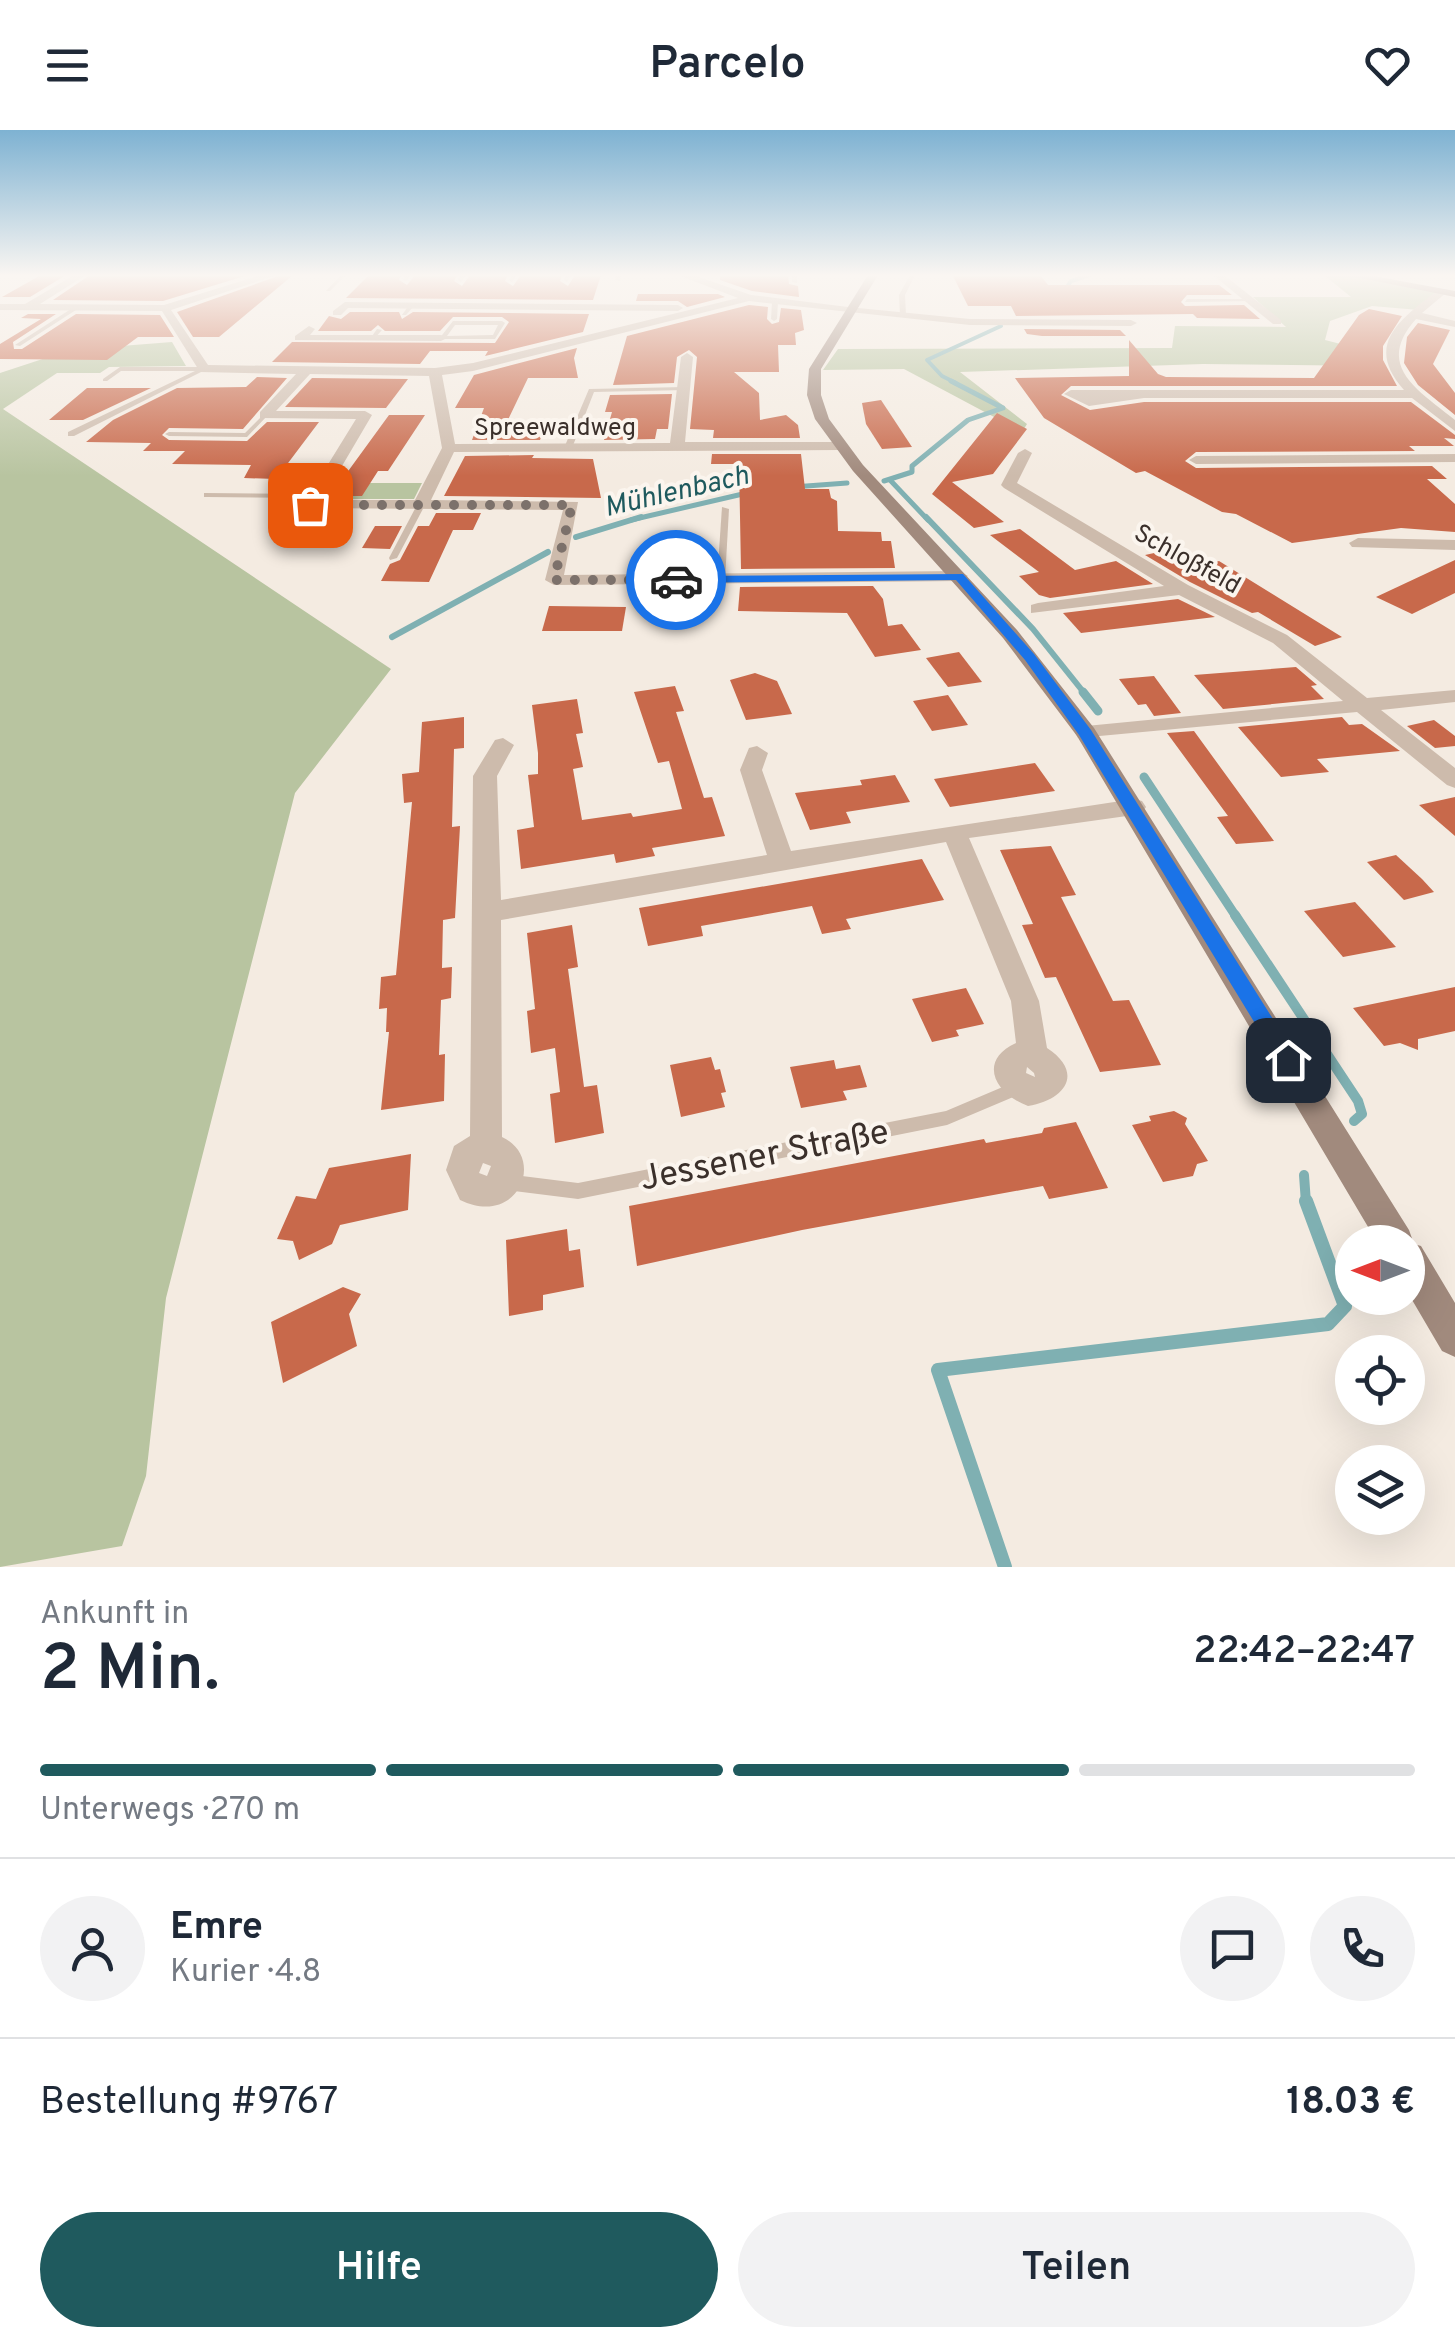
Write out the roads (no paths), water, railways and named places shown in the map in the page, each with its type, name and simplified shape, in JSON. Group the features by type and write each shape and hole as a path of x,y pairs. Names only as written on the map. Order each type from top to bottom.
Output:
{"street":[{"path":"187,342 204,369 306,371 433,355"},
{"path":"397,342 474,367 576,342"},
{"path":"829,342 813,380 818,407 839,446 1023,650 1086,733 1388,1225"},
{"path":"1392,342 1389,360 1399,378 1455,427"},
{"name":"Spreewaldweg","path":"433,355 450,448 839,446"},
{"name":"Spreewaldweg","path":"678,448 687,358"},
{"path":"265,414 306,371"},
{"path":"1140,395 1414,394"},
{"path":"265,414 365,415 310,505 572,505 554,580 959,576"},
{"path":"421,505 450,448"},
{"name":"Schloßfeld","path":"1025,453 1009,485 1182,589 1280,639 1455,780"},
{"path":"1196,460 1455,458"},
{"path":"1358,543 1455,545"},
{"path":"1038,609 1182,589"},
{"path":"1086,733 1455,696"},
{"name":"Jessener Straße","path":"502,744 485,776 486,1148 466,1159 461,1179 474,1192 484,1192 503,1181"},
{"path":"757,753 751,770 782,861"},
{"path":"488,912 954,832 1134,807"},
{"name":"Jessener Straße","path":"954,832 1025,1001 1033,1055 1014,1057 1008,1072 1019,1087"},
{"path":"1425,1288 1455,1338"}],"lane":[{"path":"433,355 441,342"},
{"path":"433,355 475,342"},
{"path":"106,380 120,369 204,369"},
{"path":"71,434 204,369"},
{"path":"148,380 162,370"},
{"path":"568,448 591,390 684,389"},
{"path":"169,434 247,435 265,414"},
{"path":"208,494 317,496"},
{"path":"392,558 421,505"},
{"path":"722,580 724,509"},
{"name":"Jessener Straße","path":"503,1181 578,1191 947,1118 1019,1087"}],"waterway":[{"name":"Mühlenbach","path":"956,383 942,376 927,360 966,342"},
{"name":"Mühlenbach","path":"884,481 912,472 912,466 968,420 1003,408 951,381"},
{"path":"890,480 928,520"},
{"name":"Mühlenbach","path":"793,487 847,483"},
{"name":"Mühlenbach","path":"632,520 747,493"},
{"name":"Mühlenbach","path":"632,520 641,517"},
{"path":"926,517 1033,629 1085,694"},
{"name":"Mühlenbach","path":"576,537 632,520"},
{"name":"Mühlenbach","path":"392,637 548,552"},
{"path":"1083,692 1098,711"},
{"path":"1144,777 1237,918"},
{"path":"1235,915 1358,1101 1362,1114 1354,1121"},
{"path":"1304,1175 1306,1203"},
{"path":"1005,1567 938,1370 1328,1324 1345,1306 1306,1201"}]}
